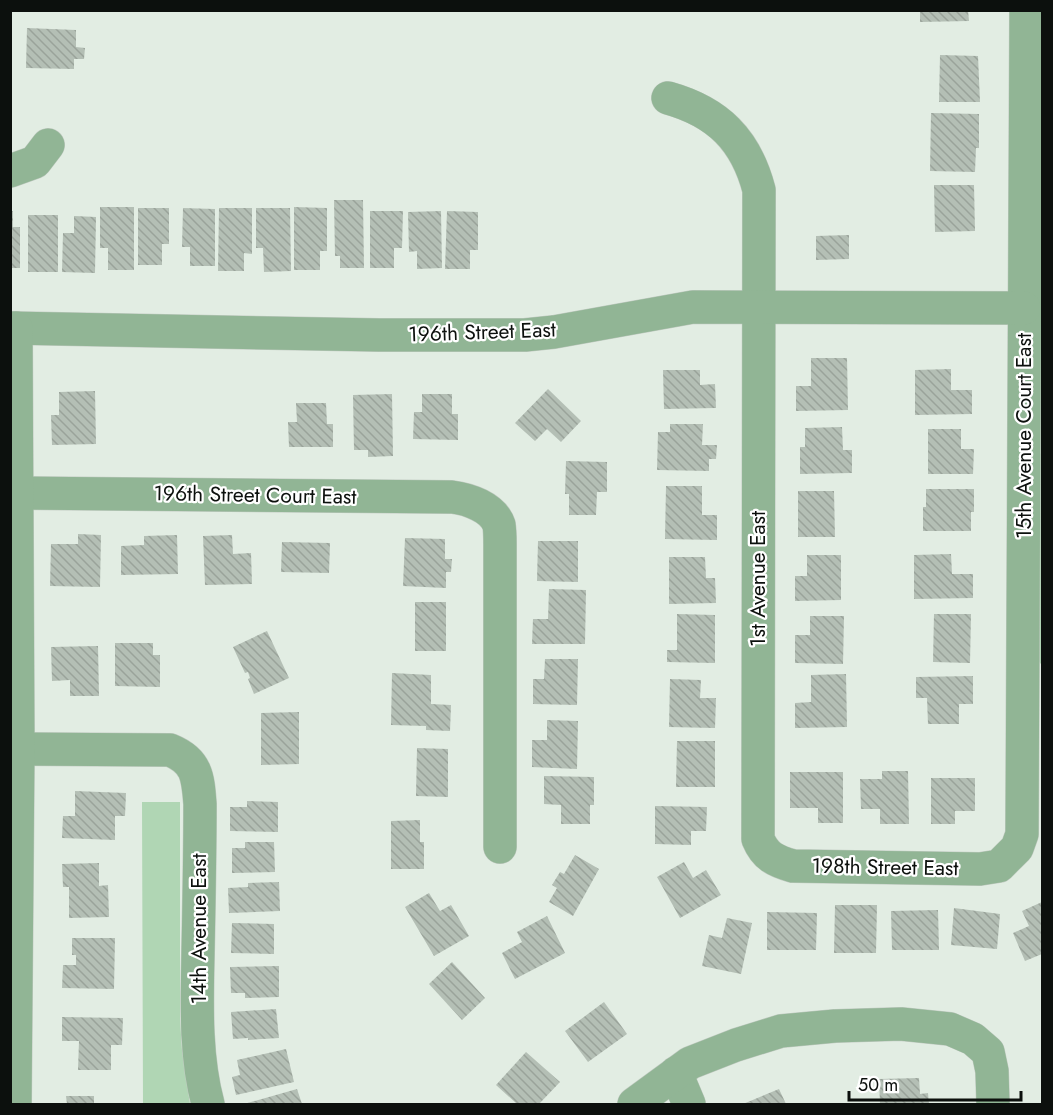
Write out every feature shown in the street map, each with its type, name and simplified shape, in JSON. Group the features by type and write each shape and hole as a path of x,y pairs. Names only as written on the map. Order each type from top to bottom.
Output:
{"street":[{"name":"15th Avenue Court East","path":"1009,857 1017,848 1022,834 1033,687 1034,437 1024,308 1034,172 1026,10"},
{"name":"1st Avenue East","path":"668,98 694,107 719,122 732,135 750,161 759,190 758,839 762,850"},
{"path":"10,171 35,162 48,145"},
{"name":"196th Street East","path":"13,328 379,335 525,335 554,332 693,307 1024,308"},
{"path":"13,328 18,493 15,1104"},
{"name":"196th Street Court East","path":"18,493 452,497 467,499 489,511 498,524 500,544 500,847"},
{"name":"14th Avenue East","path":"18,749 170,750 185,756 193,768 199,785 200,804 197,994 202,1083 208,1104"},
{"name":"198th Street East","path":"762,850 775,861 793,866 980,869 999,866 1009,857"},
{"path":"634,1104 690,1063 781,1031 835,1026 901,1024 950,1029 973,1039 988,1052 992,1071 993,1104"},
{"path":"676,1073 689,1104"}],"green space":[{"path":"1042,453 1042,665 1030,645 1037,455"},
{"path":"142,802 180,802 180,1018 190,1104 143,1104"}],"building":[{"path":"920,10 968,10 969,21 920,22"},
{"path":"27,28 76,30 76,47 85,48 84,59 74,59 74,69 26,68"},
{"path":"940,55 978,56 980,102 939,102"},
{"path":"931,113 979,114 979,148 976,148 975,172 930,171"},
{"path":"934,185 974,185 975,231 935,232"},
{"path":"334,200 363,200 364,268 340,268 340,256 335,256"},
{"path":"100,207 134,207 134,270 108,270 108,248 100,248"},
{"path":"294,207 327,208 327,251 320,251 320,270 294,270"},
{"path":"138,208 169,208 169,244 162,244 162,265 138,265"},
{"path":"183,208 215,209 215,266 190,266 190,247 182,247"},
{"path":"219,208 252,208 252,254 244,253 244,271 218,271"},
{"path":"256,208 290,208 291,271 264,272 263,248 256,248"},
{"path":"10,211 13,211 13,227 20,227 20,268 10,268"},
{"path":"370,211 403,211 402,248 394,248 394,268 370,268"},
{"path":"441,211 442,268 417,269 417,251 409,252 408,212"},
{"path":"447,211 478,212 478,250 470,250 470,269 445,269"},
{"path":"28,215 58,215 58,272 28,272"},
{"path":"74,216 96,217 95,273 62,272 63,233 74,233"},
{"path":"849,235 849,259 816,260 816,236"},
{"path":"811,358 847,358 848,410 796,411 796,386 811,386"},
{"path":"951,369 951,390 972,390 972,414 915,415 915,370"},
{"path":"663,370 700,370 700,385 715,384 716,408 664,409"},
{"path":"548,389 581,421 561,442 547,429 535,441 515,423"},
{"path":"95,391 96,444 52,445 51,415 59,415 59,392"},
{"path":"392,394 393,456 368,457 368,450 354,450 353,395"},
{"path":"422,394 452,394 452,414 458,414 458,440 413,439 414,412 422,412"},
{"path":"296,403 326,403 327,424 333,424 333,447 289,447 288,422 297,422"},
{"path":"670,424 703,424 702,445 717,445 716,459 709,459 709,471 657,470 658,432 670,432"},
{"path":"842,427 843,450 852,450 852,473 800,474 800,447 805,447 805,428"},
{"path":"928,429 961,429 961,449 974,449 973,474 928,474"},
{"path":"566,461 607,462 607,492 597,492 596,515 569,515 569,494 565,494"},
{"path":"666,486 702,486 702,515 717,515 717,540 665,539"},
{"path":"926,489 974,489 971,531 923,531"},
{"path":"798,491 834,491 835,537 798,537"},
{"path":"78,534 101,535 100,587 50,586 51,544 78,544"},
{"path":"177,535 178,574 121,575 121,546 144,545 144,536"},
{"path":"232,535 233,554 251,553 252,584 205,585 203,536"},
{"path":"405,538 445,539 445,559 452,559 451,572 446,572 446,588 403,586"},
{"path":"538,541 578,541 578,582 537,581"},
{"path":"282,542 330,543 329,573 281,572"},
{"path":"951,554 952,574 973,574 973,598 914,599 914,555"},
{"path":"807,555 841,555 841,600 795,601 795,576 807,576"},
{"path":"669,557 705,557 706,578 715,578 716,603 669,604"},
{"path":"549,589 586,590 585,644 532,644 533,619 548,619"},
{"path":"415,602 446,602 446,651 415,651"},
{"path":"677,614 715,615 715,663 667,662 667,650 677,650"},
{"path":"934,614 971,614 970,663 933,662"},
{"path":"810,616 844,616 843,664 795,663 795,635 810,635"},
{"path":"267,631 289,678 254,694 248,679 250,678 248,672 245,673 233,647"},
{"path":"115,643 153,643 153,655 160,655 160,687 115,686"},
{"path":"98,646 99,696 70,696 70,680 52,681 51,647"},
{"path":"545,659 578,659 577,705 533,704 533,679 544,679"},
{"path":"392,673 431,675 431,704 451,705 450,731 426,730 426,726 391,725"},
{"path":"846,674 847,727 795,728 795,703 811,702 811,675"},
{"path":"973,676 973,704 959,704 959,724 928,724 927,698 916,698 916,677"},
{"path":"670,679 701,680 700,698 716,698 715,728 669,727"},
{"path":"299,712 299,764 261,765 261,713"},
{"path":"547,720 578,721 577,769 532,767 532,740 547,740"},
{"path":"677,741 715,741 715,787 676,787"},
{"path":"417,748 448,749 448,797 416,796"},
{"path":"882,771 908,771 909,824 880,824 880,809 861,809 860,779 882,779"},
{"path":"790,772 843,772 843,823 818,823 818,808 790,808"},
{"path":"544,776 594,777 594,805 590,805 590,824 561,824 561,805 544,804"},
{"path":"931,778 975,778 975,811 955,811 955,824 931,824"},
{"path":"75,791 126,793 125,816 115,816 115,840 62,838 63,816 75,816"},
{"path":"247,801 278,802 278,832 230,831 230,807 247,807"},
{"path":"655,806 707,807 706,831 691,831 691,845 655,844"},
{"path":"420,820 420,842 424,842 424,869 391,869 391,821"},
{"path":"245,842 274,842 275,872 232,873 232,848 245,848"},
{"path":"575,855 599,869 573,916 549,902 557,888 552,885 560,872 564,874"},
{"path":"684,862 693,878 706,870 721,895 680,918 657,877"},
{"path":"99,863 99,886 108,885 109,917 69,918 69,887 63,887 62,864"},
{"path":"279,882 280,911 229,913 228,888 248,887 248,883"},
{"path":"429,893 440,911 451,905 469,936 434,956 405,907"},
{"path":"1042,902 1042,954 1025,961 1013,933 1029,926 1022,911"},
{"path":"835,905 877,905 876,953 834,953"},
{"path":"954,908 1000,914 997,949 951,945"},
{"path":"938,910 939,950 892,950 891,911"},
{"path":"767,912 817,913 816,950 767,950"},
{"path":"547,916 565,953 515,979 502,953 522,942 517,932"},
{"path":"727,918 752,923 741,974 702,966 709,935 722,938"},
{"path":"232,923 274,924 274,954 231,953"},
{"path":"72,938 115,938 114,989 62,988 63,965 76,965 76,955 72,955"},
{"path":"452,962 485,998 462,1020 429,984"},
{"path":"279,966 279,997 245,998 245,993 231,993 230,967"},
{"path":"604,1002 627,1034 588,1062 565,1031"},
{"path":"276,1009 279,1038 233,1039 231,1012"},
{"path":"62,1017 123,1018 122,1045 111,1045 111,1070 78,1070 79,1041 62,1041"},
{"path":"286,1049 294,1082 236,1095 232,1077 240,1075 237,1060"},
{"path":"526,1052 560,1082 539,1104 517,1104 496,1085"},
{"path":"919,1078 920,1094 928,1093 929,1104 880,1104 879,1079"},
{"path":"297,1089 302,1104 244,1104"},
{"path":"779,1089 786,1104 743,1104"},
{"path":"66,1096 94,1096 94,1104 67,1104"}]}
